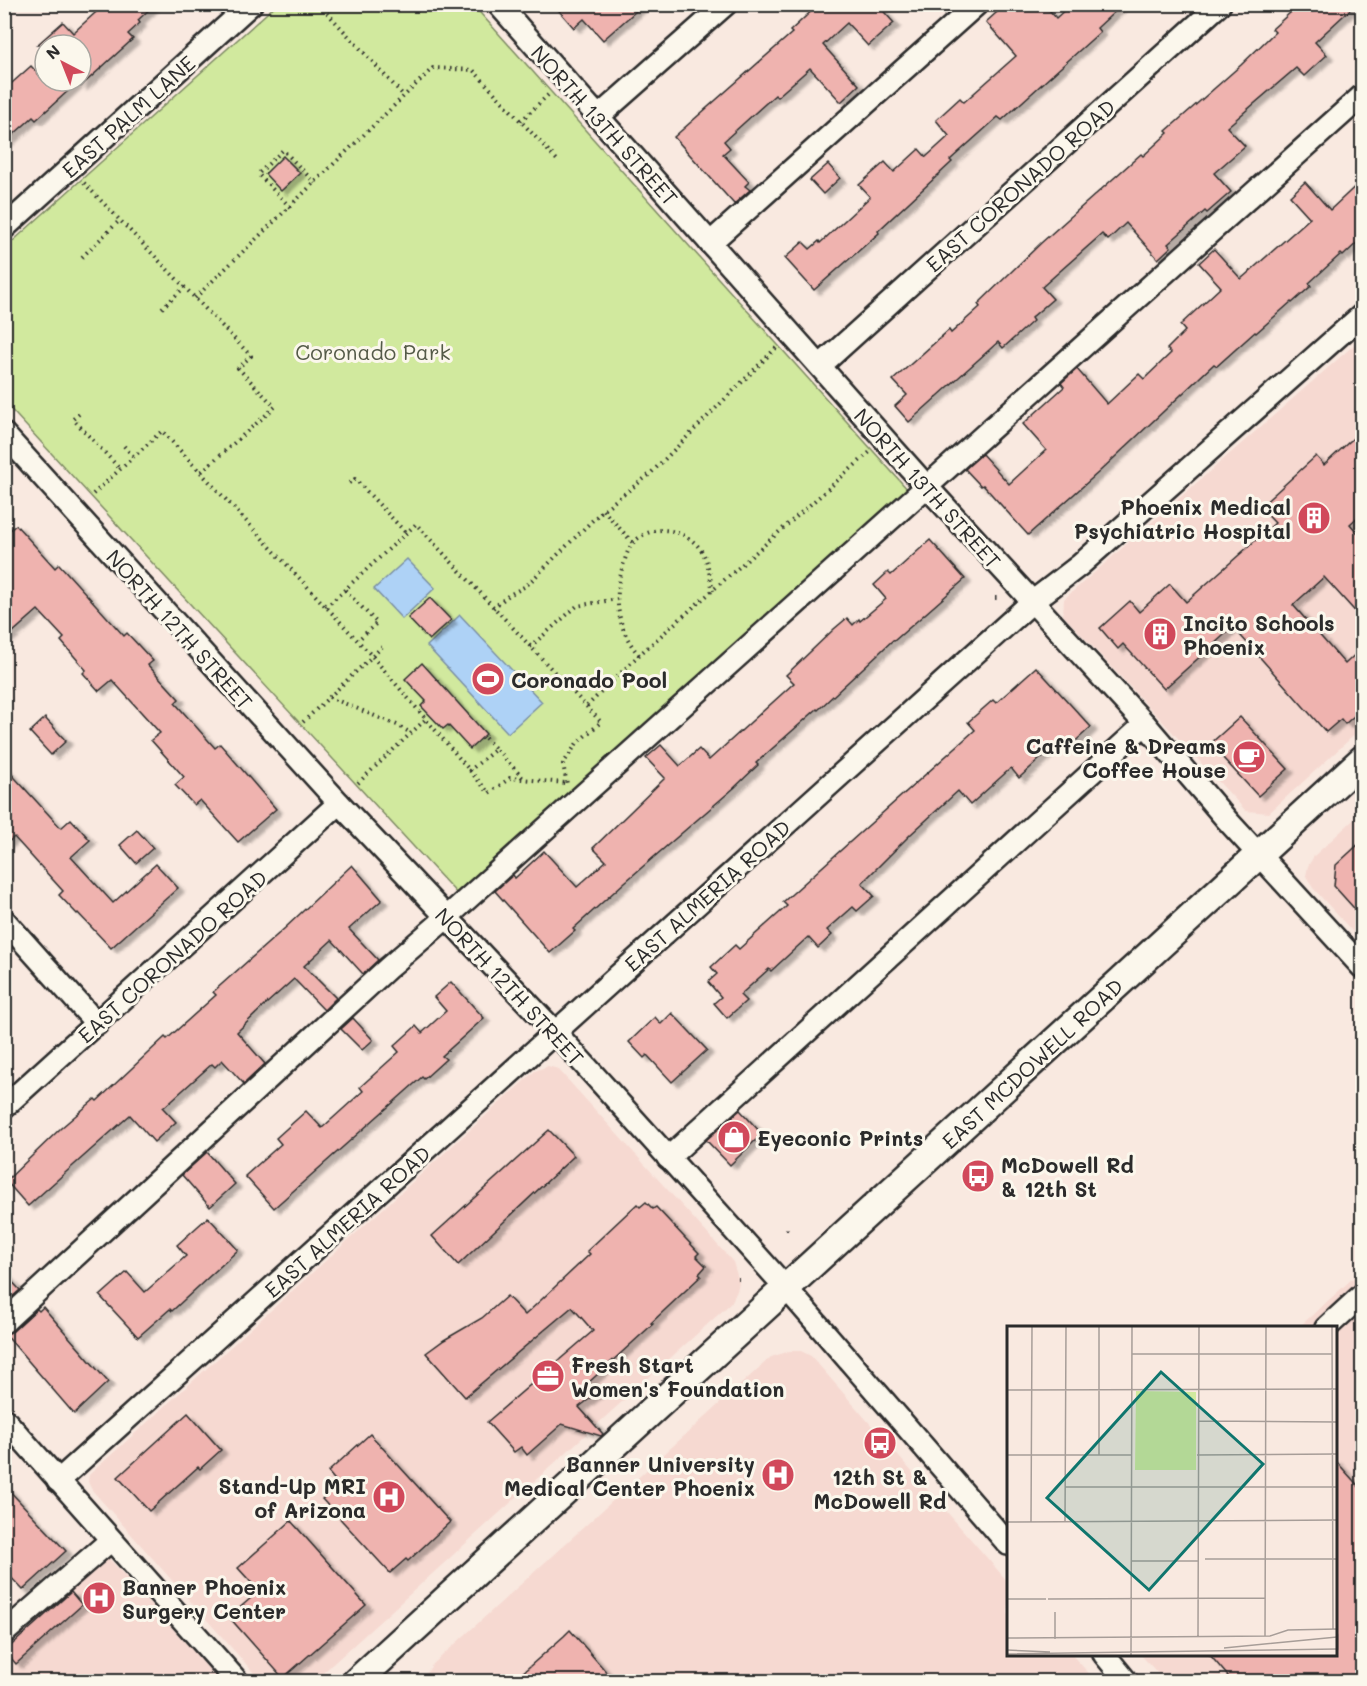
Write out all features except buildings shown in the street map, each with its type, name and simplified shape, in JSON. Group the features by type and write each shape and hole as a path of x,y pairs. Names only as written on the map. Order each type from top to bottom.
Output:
{"main road":[{"name":"EAST MCDOWELL ROAD","path":"356,1682 1362,760"}],"street":[{"name":"EAST PALM LANE","path":"4,228 251,4"},
{"name":"NORTH 13TH STREET","path":"498,4 927,487 1145,724 1362,967"},
{"path":"598,117 726,4"},
{"path":"710,243 977,4"},
{"name":"EAST CORONADO ROAD","path":"820,366 1220,4"},
{"path":"4,1322 388,968 1362,96"},
{"name":"EAST ALMERIA ROAD","path":"58,1481 1032,602 1080,565 1362,315"},
{"name":"NORTH 12TH STREET","path":"4,435 339,803 555,1032 787,1289 1007,1543"},
{"path":"668,1158 1145,724"},
{"name":"EAST CORONADO ROAD","path":"4,1107 339,803"},
{"path":"4,920 97,1024"},
{"path":"1328,1326 1362,1295"},
{"path":"4,1419 238,1682"},
{"path":"4,1633 111,1540"},
{"path":"1106,1656 1127,1682"}],"path":[{"path":"319,4 404,96"},
{"path":"195,298 433,68 473,70 557,160"},
{"path":"521,121 550,93"},
{"path":"290,207 258,174 283,150 315,183"},
{"path":"70,168 251,356 238,368 275,406 201,472"},
{"path":"82,257 120,220"},
{"path":"162,308 185,287"},
{"path":"493,608 509,595 526,586 603,510 649,475 777,347"},
{"path":"80,414 73,419 120,470"},
{"path":"93,494 162,431 358,640 489,793 510,778 565,783"},
{"path":"124,446 134,457"},
{"path":"587,706 639,656 870,451"},
{"path":"349,483 355,479 406,533"},
{"path":"603,510 633,543"},
{"path":"326,607 416,524 601,722 577,742 563,764 565,783 571,789"},
{"path":"639,656 624,633 617,600 622,568 633,543 644,535 658,531 676,532 690,538 703,553 713,592"},
{"path":"345,590 377,623 358,640"},
{"path":"530,647 575,608 587,603 617,600"},
{"path":"303,722 382,647"},
{"path":"329,697 411,733"},
{"path":"358,783 426,720"},
{"path":"485,738 525,779"},
{"path":"469,771 496,749"}],"shaded area":[{"path":"1362,338 1362,728 1269,813 1246,811 1063,615 1064,599"},
{"path":"1362,812 1362,942 1313,888 1306,876 1308,866 1314,856"},
{"path":"548,1066 558,1069 733,1262 739,1282 737,1291 731,1303 314,1681 261,1681 92,1490 88,1482 89,1475 535,1071"},
{"path":"1362,1270 1362,1681 1165,1681 1142,1656 1337,1656 1337,1326 1300,1326"},
{"name":"Banner University Medical Center Phoenix","path":"790,1351 801,1351 811,1356 1007,1581 1007,1656 1073,1656 1096,1681 421,1682 432,1665 771,1357"},
{"name":"Banner Phoenix Surgery Center","path":"104,1553 220,1681 5,1681 4,1642"}],"green space":[{"name":"Coronado Park","path":"276,5 473,5 909,491 460,897 5,403 4,249"}],"water":[{"path":"407,559 435,588 402,619 374,589"},
{"path":"460,615 542,702 508,733 427,646"}],"place":[{"name":"Phoenix Medical Psychiatric Hospital","path":"1314,518"},
{"name":"Incito Schools Phoenix","path":"1160,634"},
{"name":"Coronado Pool","path":"488,679"},
{"name":"Caffeine & Dreams Coffee House","path":"1249,757"},
{"name":"Eyeconic Prints","path":"734,1137"},
{"name":"McDowell Rd & 12th St","path":"978,1176"},
{"name":"Fresh Start Women's Foundation","path":"548,1376"},
{"name":"12th St & McDowell Rd","path":"880,1443"},
{"name":"Banner University Medical Center Phoenix","path":"778,1475"},
{"name":"Stand-Up MRI of Arizona","path":"389,1497"},
{"name":"Banner Phoenix Surgery Center","path":"99,1598"}]}
